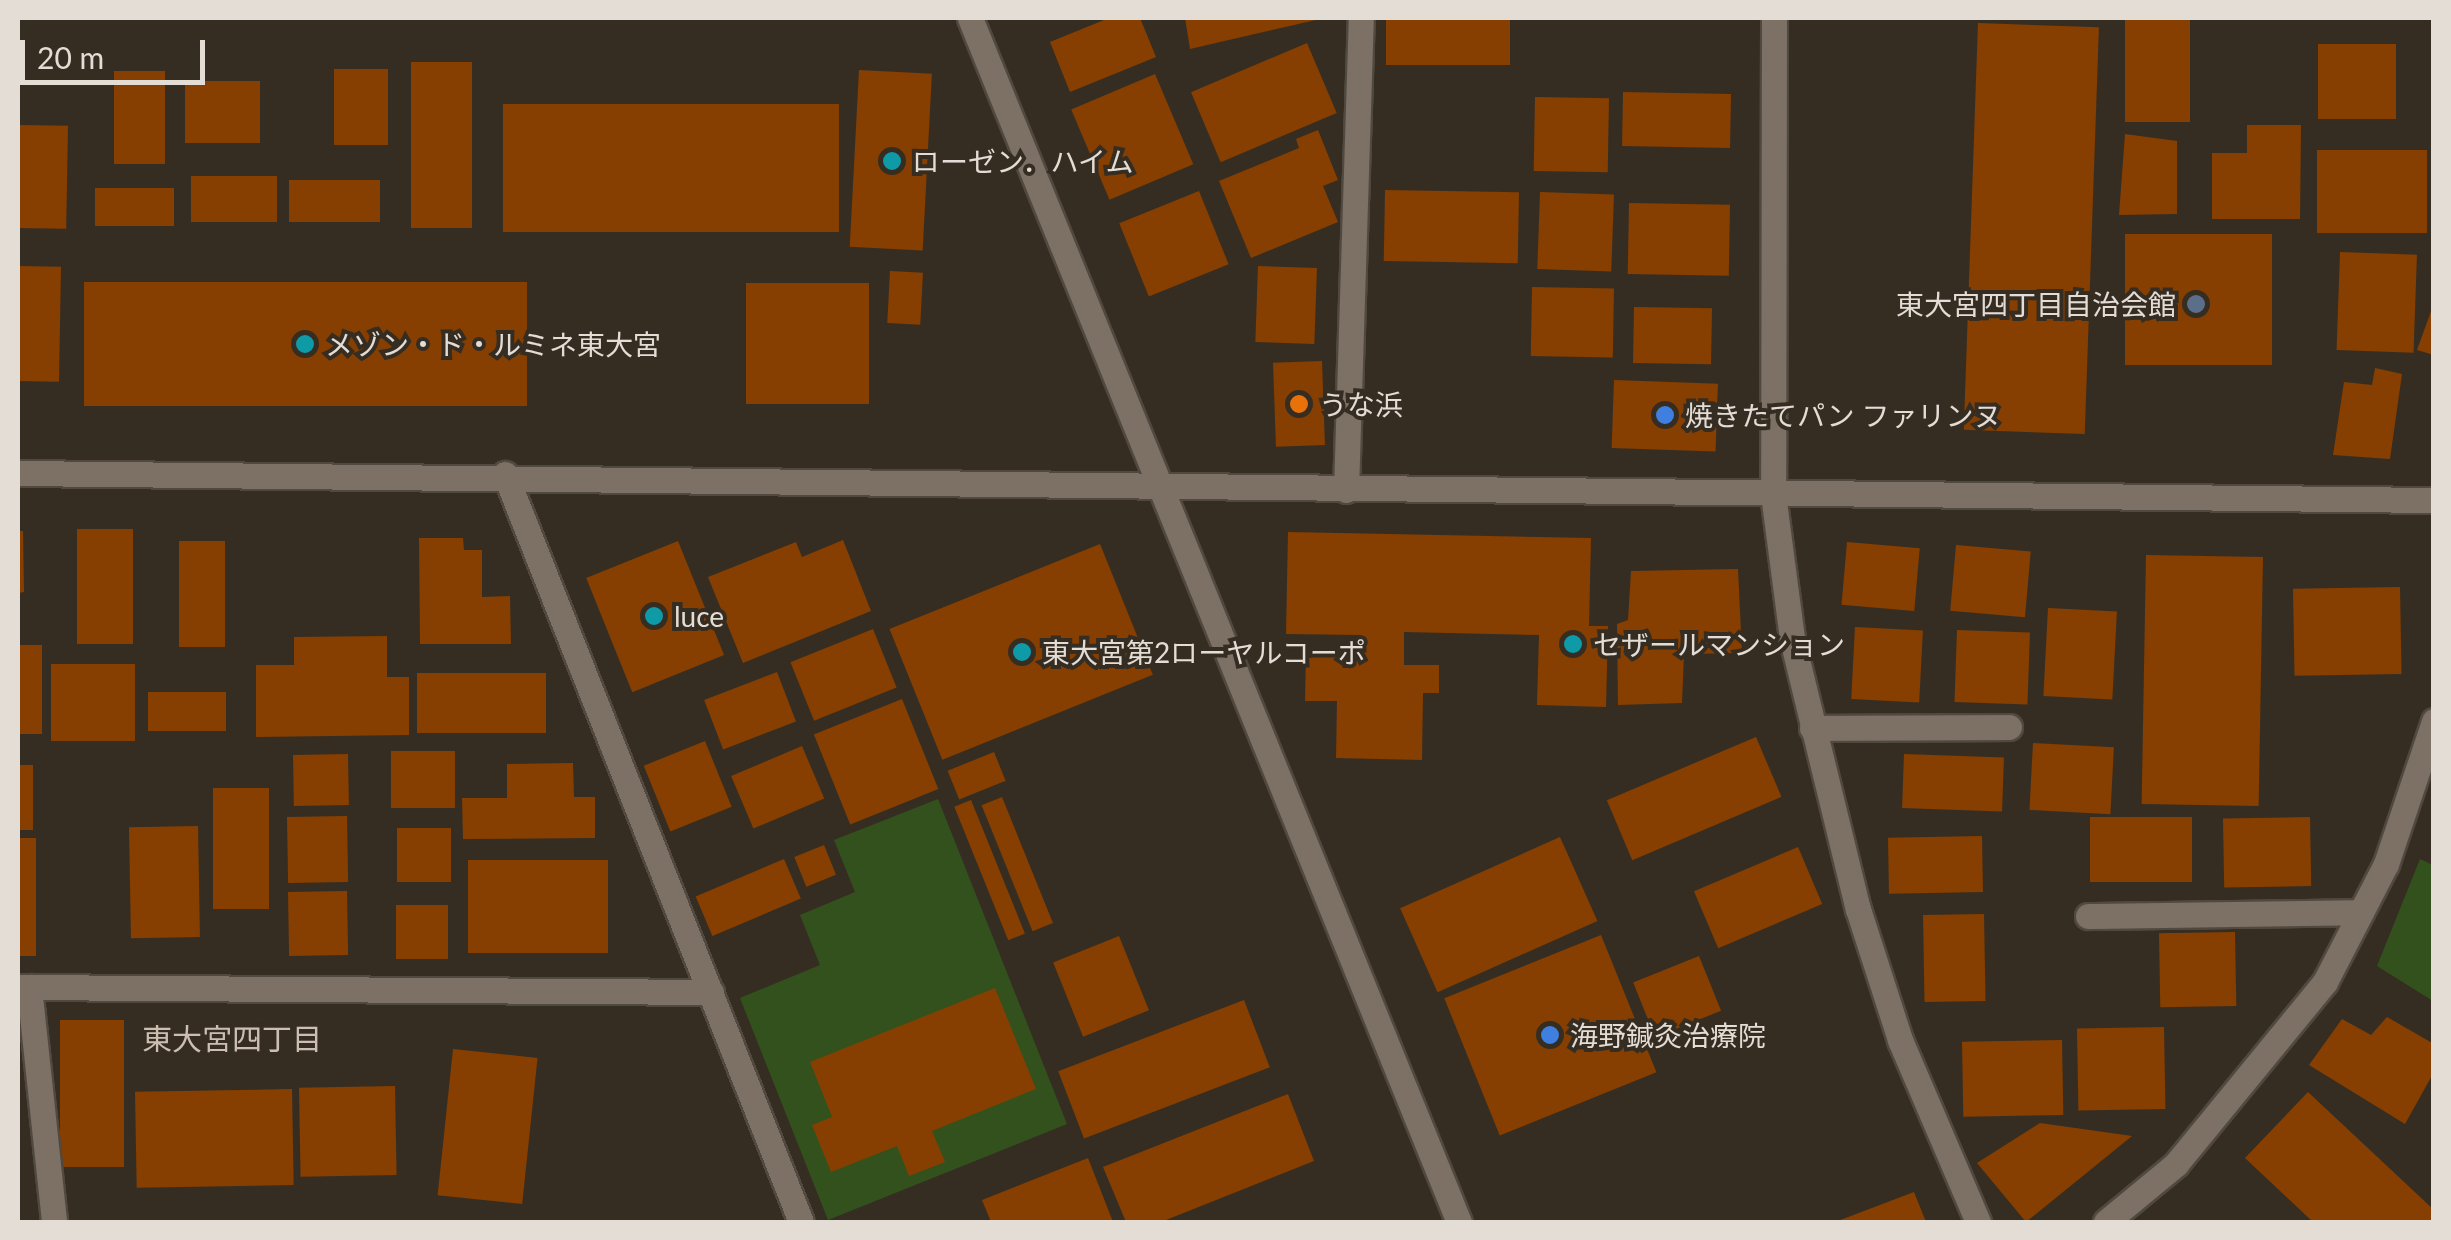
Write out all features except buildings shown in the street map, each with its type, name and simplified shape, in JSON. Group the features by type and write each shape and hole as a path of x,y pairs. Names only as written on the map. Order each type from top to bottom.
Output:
{"street":[{"path":"970,18 1459,1222"},
{"path":"1346,490 1361,18"},
{"path":"1774,18 1773,494 1812,728 1900,1040 1978,1222"},
{"path":"18,473 505,474 1346,490 2434,500"},
{"path":"505,474 802,1222"},
{"path":"2106,1222 2176,1164 2324,982 2386,864 2434,721"},
{"path":"1812,728 2009,727"},
{"path":"2088,916 2361,912"},
{"path":"54,1222 23,986 711,992"}],"green space":[{"path":"938,799 1067,1124 828,1220 740,998 820,965 800,915 855,892 834,840"},
{"path":"2420,859 2433,865 2433,1001 2377,966"}],"place":[{"name":"ローゼン．ハイム","path":"892,161"},
{"name":"東大宮四丁目自治会館","path":"2196,304"},
{"name":"メゾン・ド・ルミネ東大宮","path":"305,344"},
{"name":"うな浜","path":"1299,404"},
{"name":"焼きたてパン ファリンヌ","path":"1665,415"},
{"name":"luce","path":"654,616"},
{"name":"セザールマンション","path":"1573,644"},
{"name":"東大宮第2ローヤルコーポ","path":"1022,652"},
{"name":"海野鍼灸治療院","path":"1550,1035"}],"district":[{"name":"東大宮四丁目","path":"232,1038"}]}
